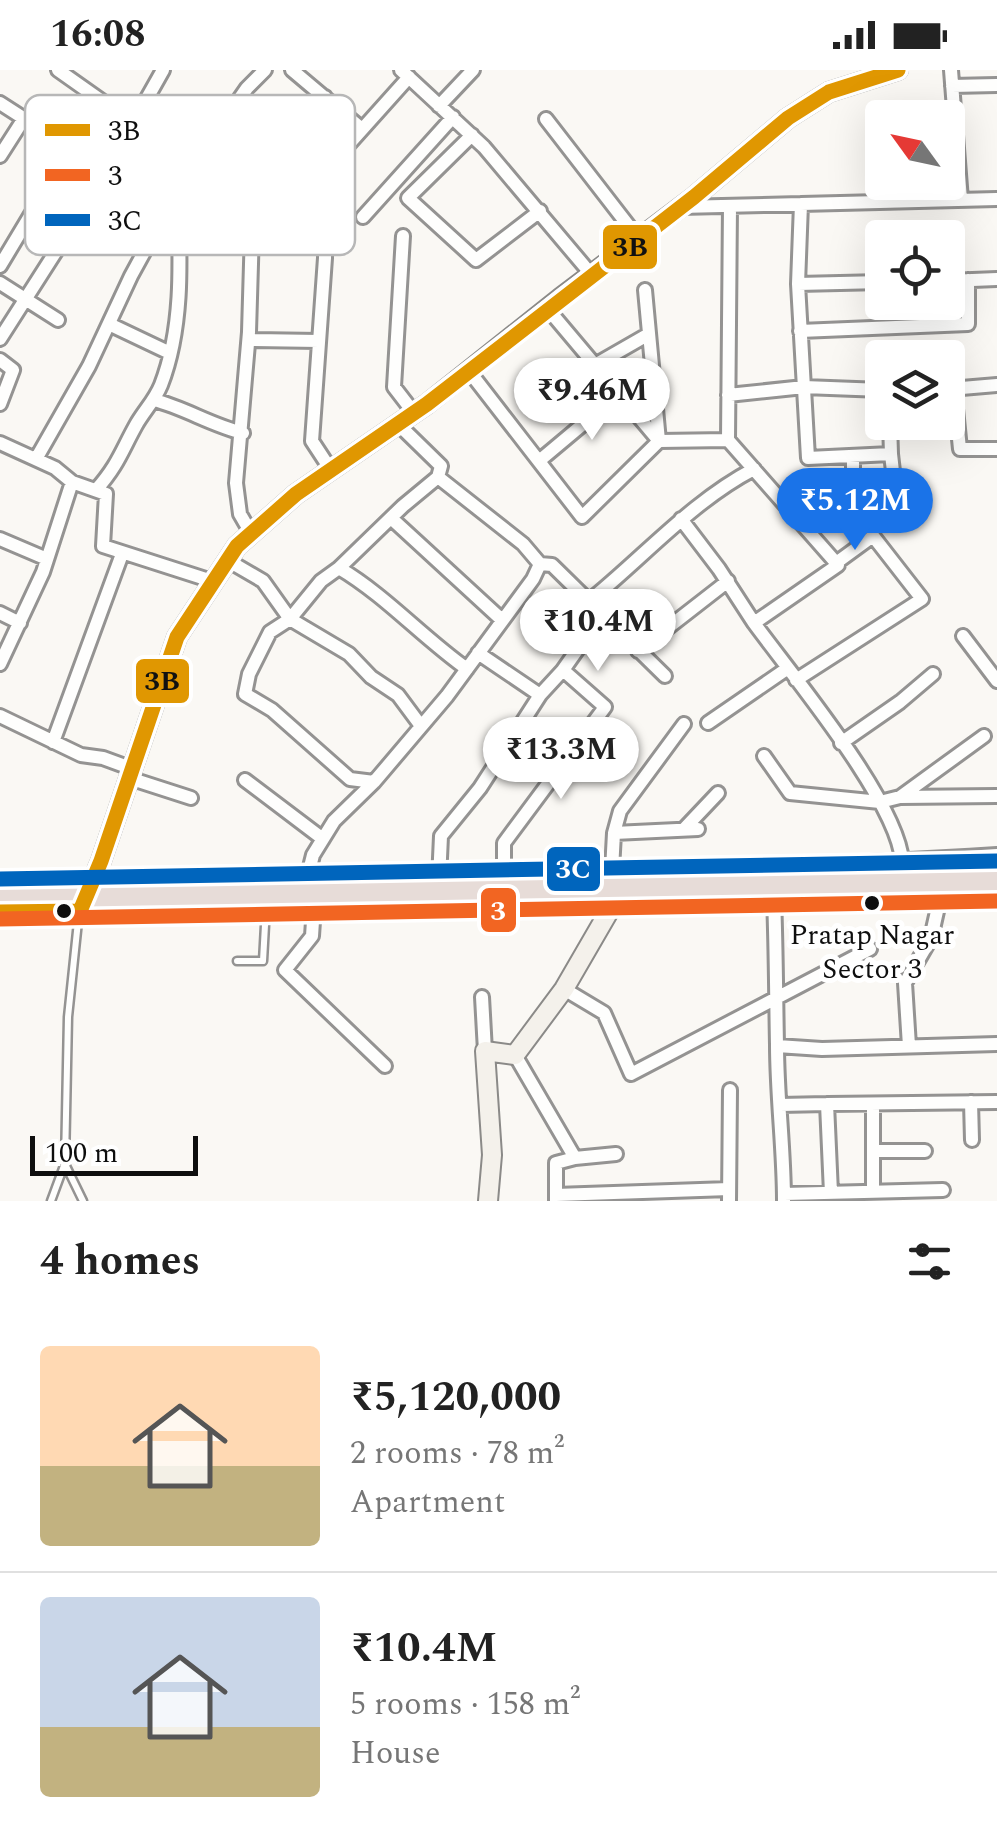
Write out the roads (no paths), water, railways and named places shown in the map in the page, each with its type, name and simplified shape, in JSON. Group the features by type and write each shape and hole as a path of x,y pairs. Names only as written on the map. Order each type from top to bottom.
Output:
{"highway":[{"path":"0,912 85,897 266,907 308,893 439,883 997,880"},
{"path":"0,900 308,893 615,902 997,898"}],"street":[{"path":"58,70 93,95"},
{"path":"149,95 163,70"},
{"path":"243,95 265,70"},
{"path":"292,70 323,95"},
{"path":"440,106 474,70"},
{"path":"0,884 85,897 178,638 212,581 252,533 296,494 469,371 788,118 829,92 898,70"},
{"path":"951,70 953,100"},
{"path":"355,138 405,74 472,135 590,274"},
{"path":"952,86 997,85"},
{"path":"0,103 23,120 0,156"},
{"path":"362,217 453,118"},
{"path":"546,119 638,238"},
{"path":"355,124 362,130"},
{"path":"472,135 408,198 476,260 540,211"},
{"path":"965,200 997,199"},
{"path":"679,208 961,200"},
{"path":"801,204 798,284 808,458 891,454"},
{"path":"730,206 728,440 836,563"},
{"path":"0,266 25,224"},
{"path":"374,782 350,779 272,710 245,694 249,674 270,632 290,620 321,582 438,478 441,466 406,419 394,387 403,236"},
{"path":"0,339 52,255"},
{"path":"36,460 145,255"},
{"path":"96,490 125,452 136,424 154,400 170,353 178,302 178,255"},
{"path":"251,255 243,433 236,483 240,514 252,533"},
{"path":"323,255 312,441 331,470"},
{"path":"965,280 997,279"},
{"path":"800,332 968,324 968,280"},
{"path":"798,284 865,282"},
{"path":"0,283 58,320"},
{"path":"644,290 659,440"},
{"path":"547,308 659,440"},
{"path":"109,324 170,353"},
{"path":"595,365 649,334"},
{"path":"249,340 318,341"},
{"path":"0,360 13,370 0,404"},
{"path":"469,371 582,517 659,440 728,440"},
{"path":"965,388 997,385"},
{"path":"728,395 804,387 865,389"},
{"path":"538,461 619,394"},
{"path":"154,400 180,406 218,426 243,433"},
{"path":"891,440 895,489"},
{"path":"959,440 960,449 997,449"},
{"path":"0,443 72,482 106,494 102,546 212,581"},
{"path":"854,456 854,488"},
{"path":"588,602 681,519 754,469"},
{"path":"438,478 523,544 540,564 552,565 665,676"},
{"path":"0,664 46,559 72,482"},
{"path":"391,518 502,620"},
{"path":"681,519 842,743 880,802 901,844 902,861"},
{"path":"708,723 922,599 873,536 754,623"},
{"path":"0,539 46,559"},
{"path":"53,742 122,554"},
{"path":"227,560 263,581 290,620 349,654 398,695 421,726"},
{"path":"385,1066 285,970 312,936 308,893 313,855 334,820 374,782 466,669 540,564"},
{"path":"340,568 372,588 388,606 466,669"},
{"path":"638,651 728,582"},
{"path":"0,613 20,623"},
{"path":"963,636 997,681"},
{"path":"439,883 441,836 480,788 540,695 582,643"},
{"path":"478,653 540,695"},
{"path":"563,670 605,707 504,842 504,882 612,870 712,870 997,856"},
{"path":"842,743 933,674"},
{"path":"0,716 81,755 103,758 190,798"},
{"path":"522,724 568,756"},
{"path":"612,870 620,811 684,724"},
{"path":"900,797 984,736"},
{"path":"764,756 790,793 880,802 900,797 997,796"},
{"path":"245,780 323,839"},
{"path":"683,830 718,793"},
{"path":"614,833 698,829"},
{"path":"774,898 784,1198 873,1191 924,1196 942,1190"},
{"path":"908,1046 905,983 931,938 940,898"},
{"path":"514,1055 564,989 615,902"},
{"path":"564,989 604,1013 631,1074 870,949"},
{"path":"482,997 492,1155 486,1200"},
{"path":"776,1046 822,1049 997,1044"},
{"path":"484,1051 514,1055"},
{"path":"514,1055 575,1158"},
{"path":"616,1154 556,1163 556,1198 729,1195 730,1090"},
{"path":"972,1102 972,1140"},
{"path":"780,1105 997,1102"},
{"path":"827,1104 831,1193"},
{"path":"873,1104 873,1191"},
{"path":"873,1152 925,1152"}],"lane":[{"path":"51,1201 65,1163 68,1017 85,897"},
{"path":"237,961 262,960 266,907"},
{"path":"65,1163 83,1201"}],"place":[{"name":"Pratap Nagar Sector 3","path":"872,903"}]}
